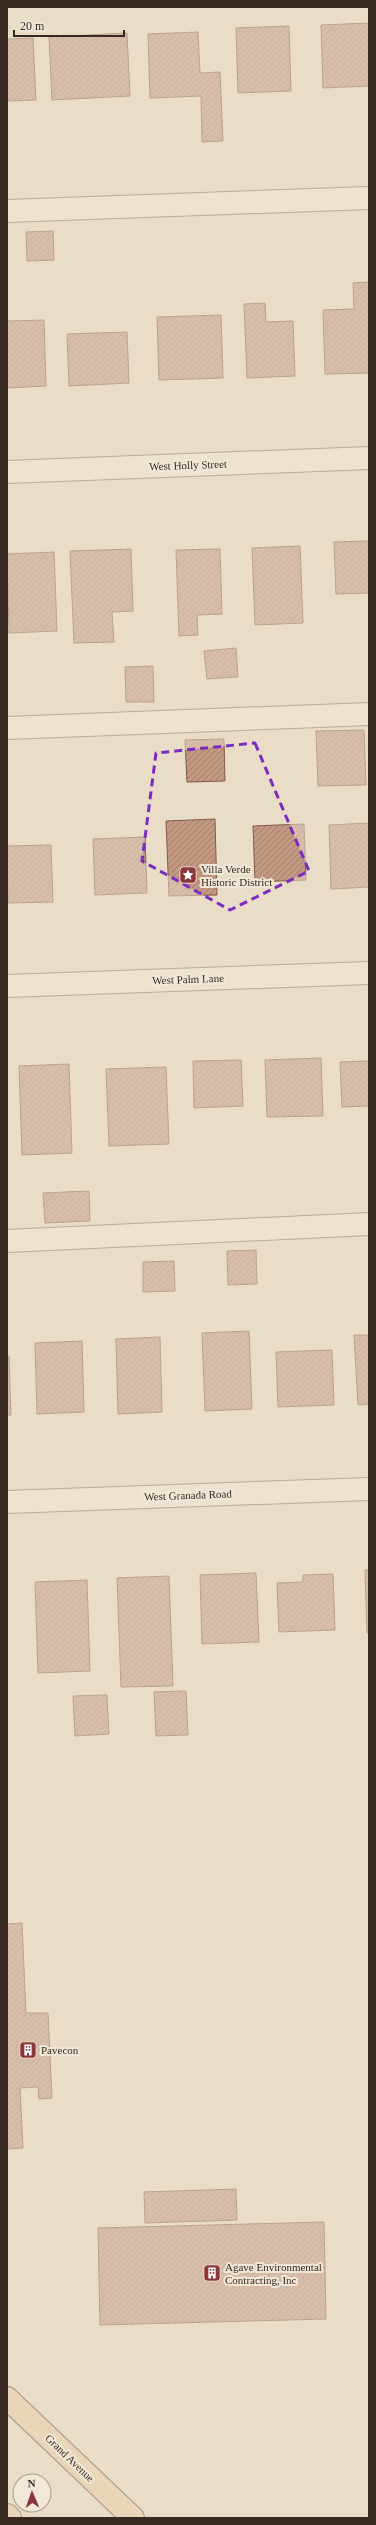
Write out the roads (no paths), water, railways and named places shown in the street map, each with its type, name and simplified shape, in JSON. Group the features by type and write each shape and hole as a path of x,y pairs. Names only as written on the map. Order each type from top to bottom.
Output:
{"main road":[{"name":"Grand Avenue","path":"7,2398 133,2518"}],"street":[{"path":"7,211 369,198"},
{"name":"West Holly Street","path":"7,472 369,458"},
{"path":"7,728 369,714"},
{"name":"West Palm Lane","path":"7,986 369,973"},
{"path":"7,1241 369,1224"},
{"name":"West Granada Road","path":"7,1502 369,1489"}],"place":[{"name":"Villa Verde Historic District","path":"188,875"},
{"name":"Pavecon","path":"28,2050"},
{"name":"Agave Environmental Contracting, Inc","path":"212,2273"}]}
